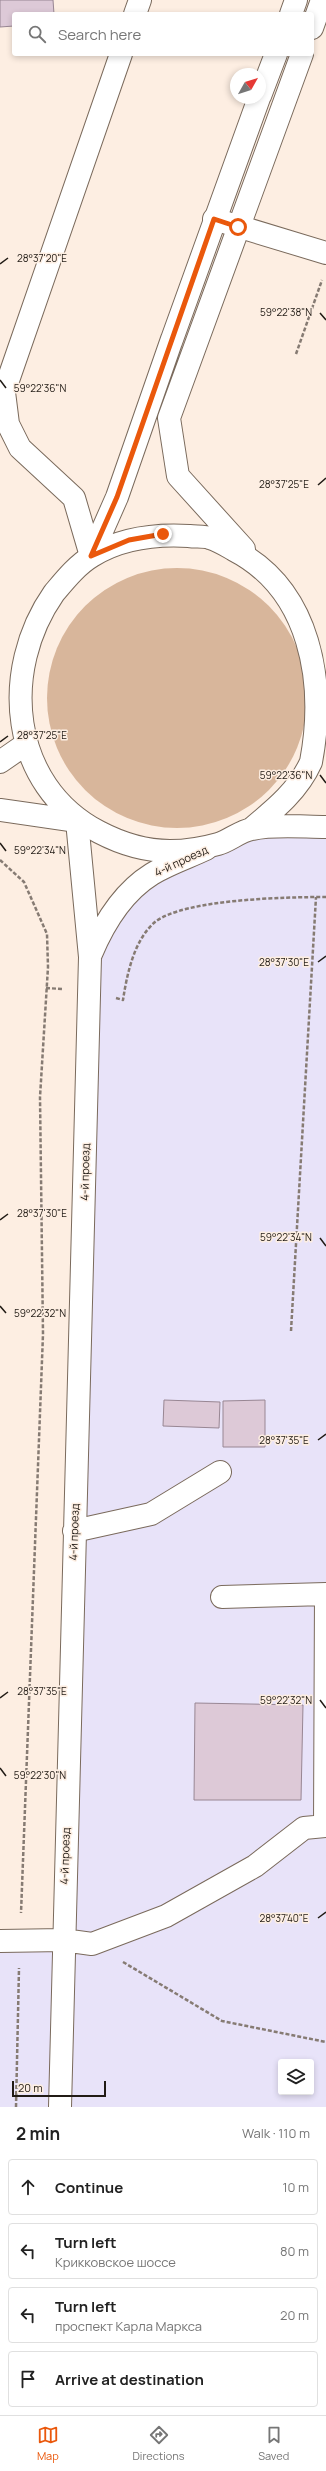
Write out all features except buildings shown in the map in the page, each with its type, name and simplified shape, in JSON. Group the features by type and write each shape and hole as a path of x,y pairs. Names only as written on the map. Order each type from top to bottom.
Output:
{"main road":[{"path":"136,12 140,0"},
{"path":"292,12 296,0"},
{"path":"314,22 322,0"},
{"path":"91,556 74,498 20,448 8,424 2,391 120,56"},
{"path":"266,81 275,56"},
{"path":"251,829 285,801 310,763 325,722 325,676 313,632 288,594 254,560 178,476 169,418 301,56"},
{"path":"91,556 117,497 214,219 257,104"},
{"path":"214,219 326,253"},
{"path":"218,844 170,851 121,843 78,820 44,787 23,746 14,700 20,654 38,611 68,576 91,556 129,540 163,534 210,538 254,560"},
{"path":"0,762 23,746"},
{"path":"0,810 78,820"},
{"name":"4-й проезд","path":"60,2107 63,1940 74,1531 81,1346 90,957 78,820"},
{"path":"251,829 326,827"},
{"name":"4-й проезд","path":"90,957 102,927 121,902 152,874 251,829"},
{"path":"74,1531 151,1514 220,1472"},
{"path":"10,1940 63,1940 92,1944 166,1916 255,1866 304,1828 326,1826 326,1594 222,1597"}],"path":[{"path":"296,354 324,277"},
{"path":"0,860 24,882 47,934 48,966 40,1097 42,1334 10,1940 16,2107"},
{"path":"291,1331 316,897"},
{"path":"123,1000 126,979 140,940 155,922 172,913 201,904 326,897"},
{"path":"92,1944 222,2021 326,2042"}],"shaded area":[{"path":"177,568 202,571 227,578 249,590 269,606 285,626 297,648 304,673 307,698 304,723 297,748 285,770 269,790 249,806 227,818 202,825 177,828 152,825 127,818 105,806 85,790 69,770 57,748 50,723 47,698 50,673 57,648 69,626 85,606 105,590 127,578 152,571"},
{"path":"326,828 326,2107 0,2107 0,1941 63,1940 90,957 170,851"}],"route":[{"path":"163,534 129,540 91,556 117,497 214,219 238,227"}]}
